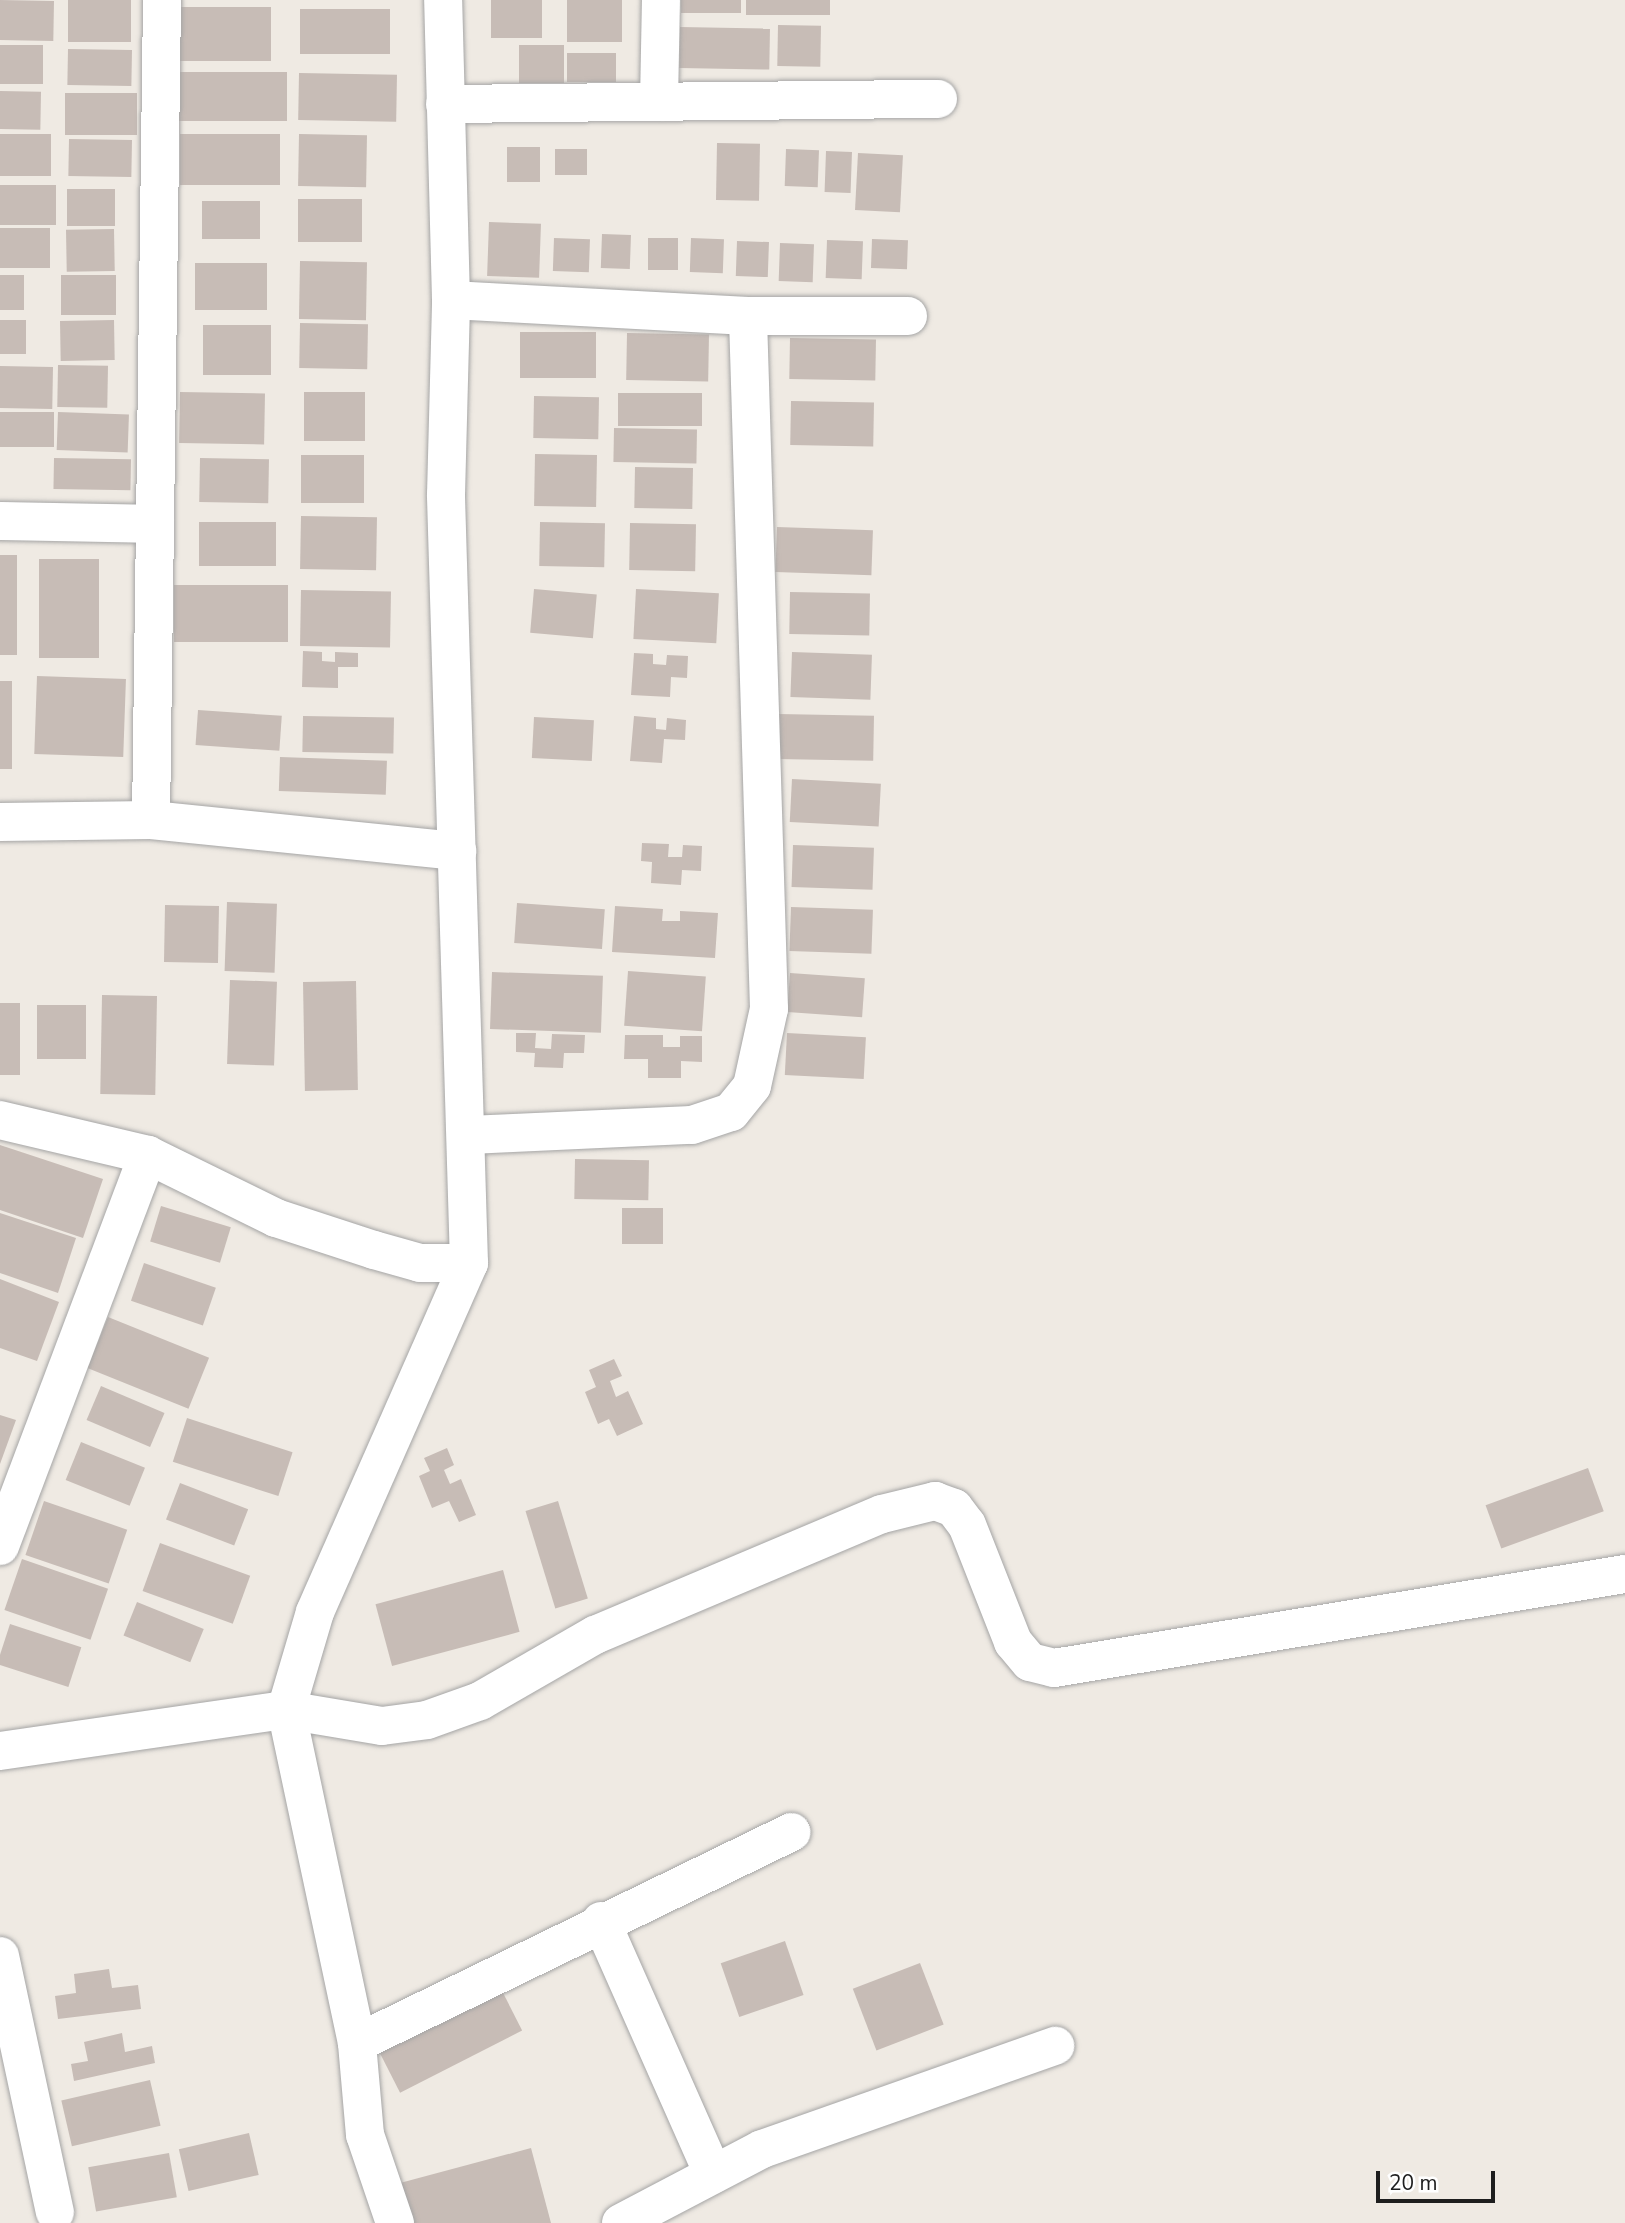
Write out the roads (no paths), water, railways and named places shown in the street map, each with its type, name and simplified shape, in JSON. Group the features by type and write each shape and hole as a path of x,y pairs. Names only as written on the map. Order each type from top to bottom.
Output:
{"street":[{"path":"151,820 162,0"},
{"path":"395,2223 365,2135 357,2043 286,1710 315,1612 469,1263 469,1135 446,495 450,300 443,0"},
{"path":"660,102 662,0"},
{"path":"445,104 938,99"},
{"path":"450,300 748,316 908,316"},
{"path":"469,1135 692,1125 731,1111 752,1086 769,1009 748,316"},
{"path":"0,521 155,524"},
{"path":"0,822 151,820 457,851"},
{"path":"0,1120 148,1155 288,1222 420,1263 469,1263"},
{"path":"0,1546 148,1155"},
{"path":"0,1751 286,1710 382,1726 426,1720 480,1701 595,1635 881,1514 935,1501 954,1508 967,1525 1013,1642 1030,1662 1054,1668 1625,1574"},
{"path":"357,2043 601,1921 792,1832"},
{"path":"601,1921 713,2174"},
{"path":"0,1956 53,2219"},
{"path":"621,2223 713,2174 870,2106 1055,2046"}]}
